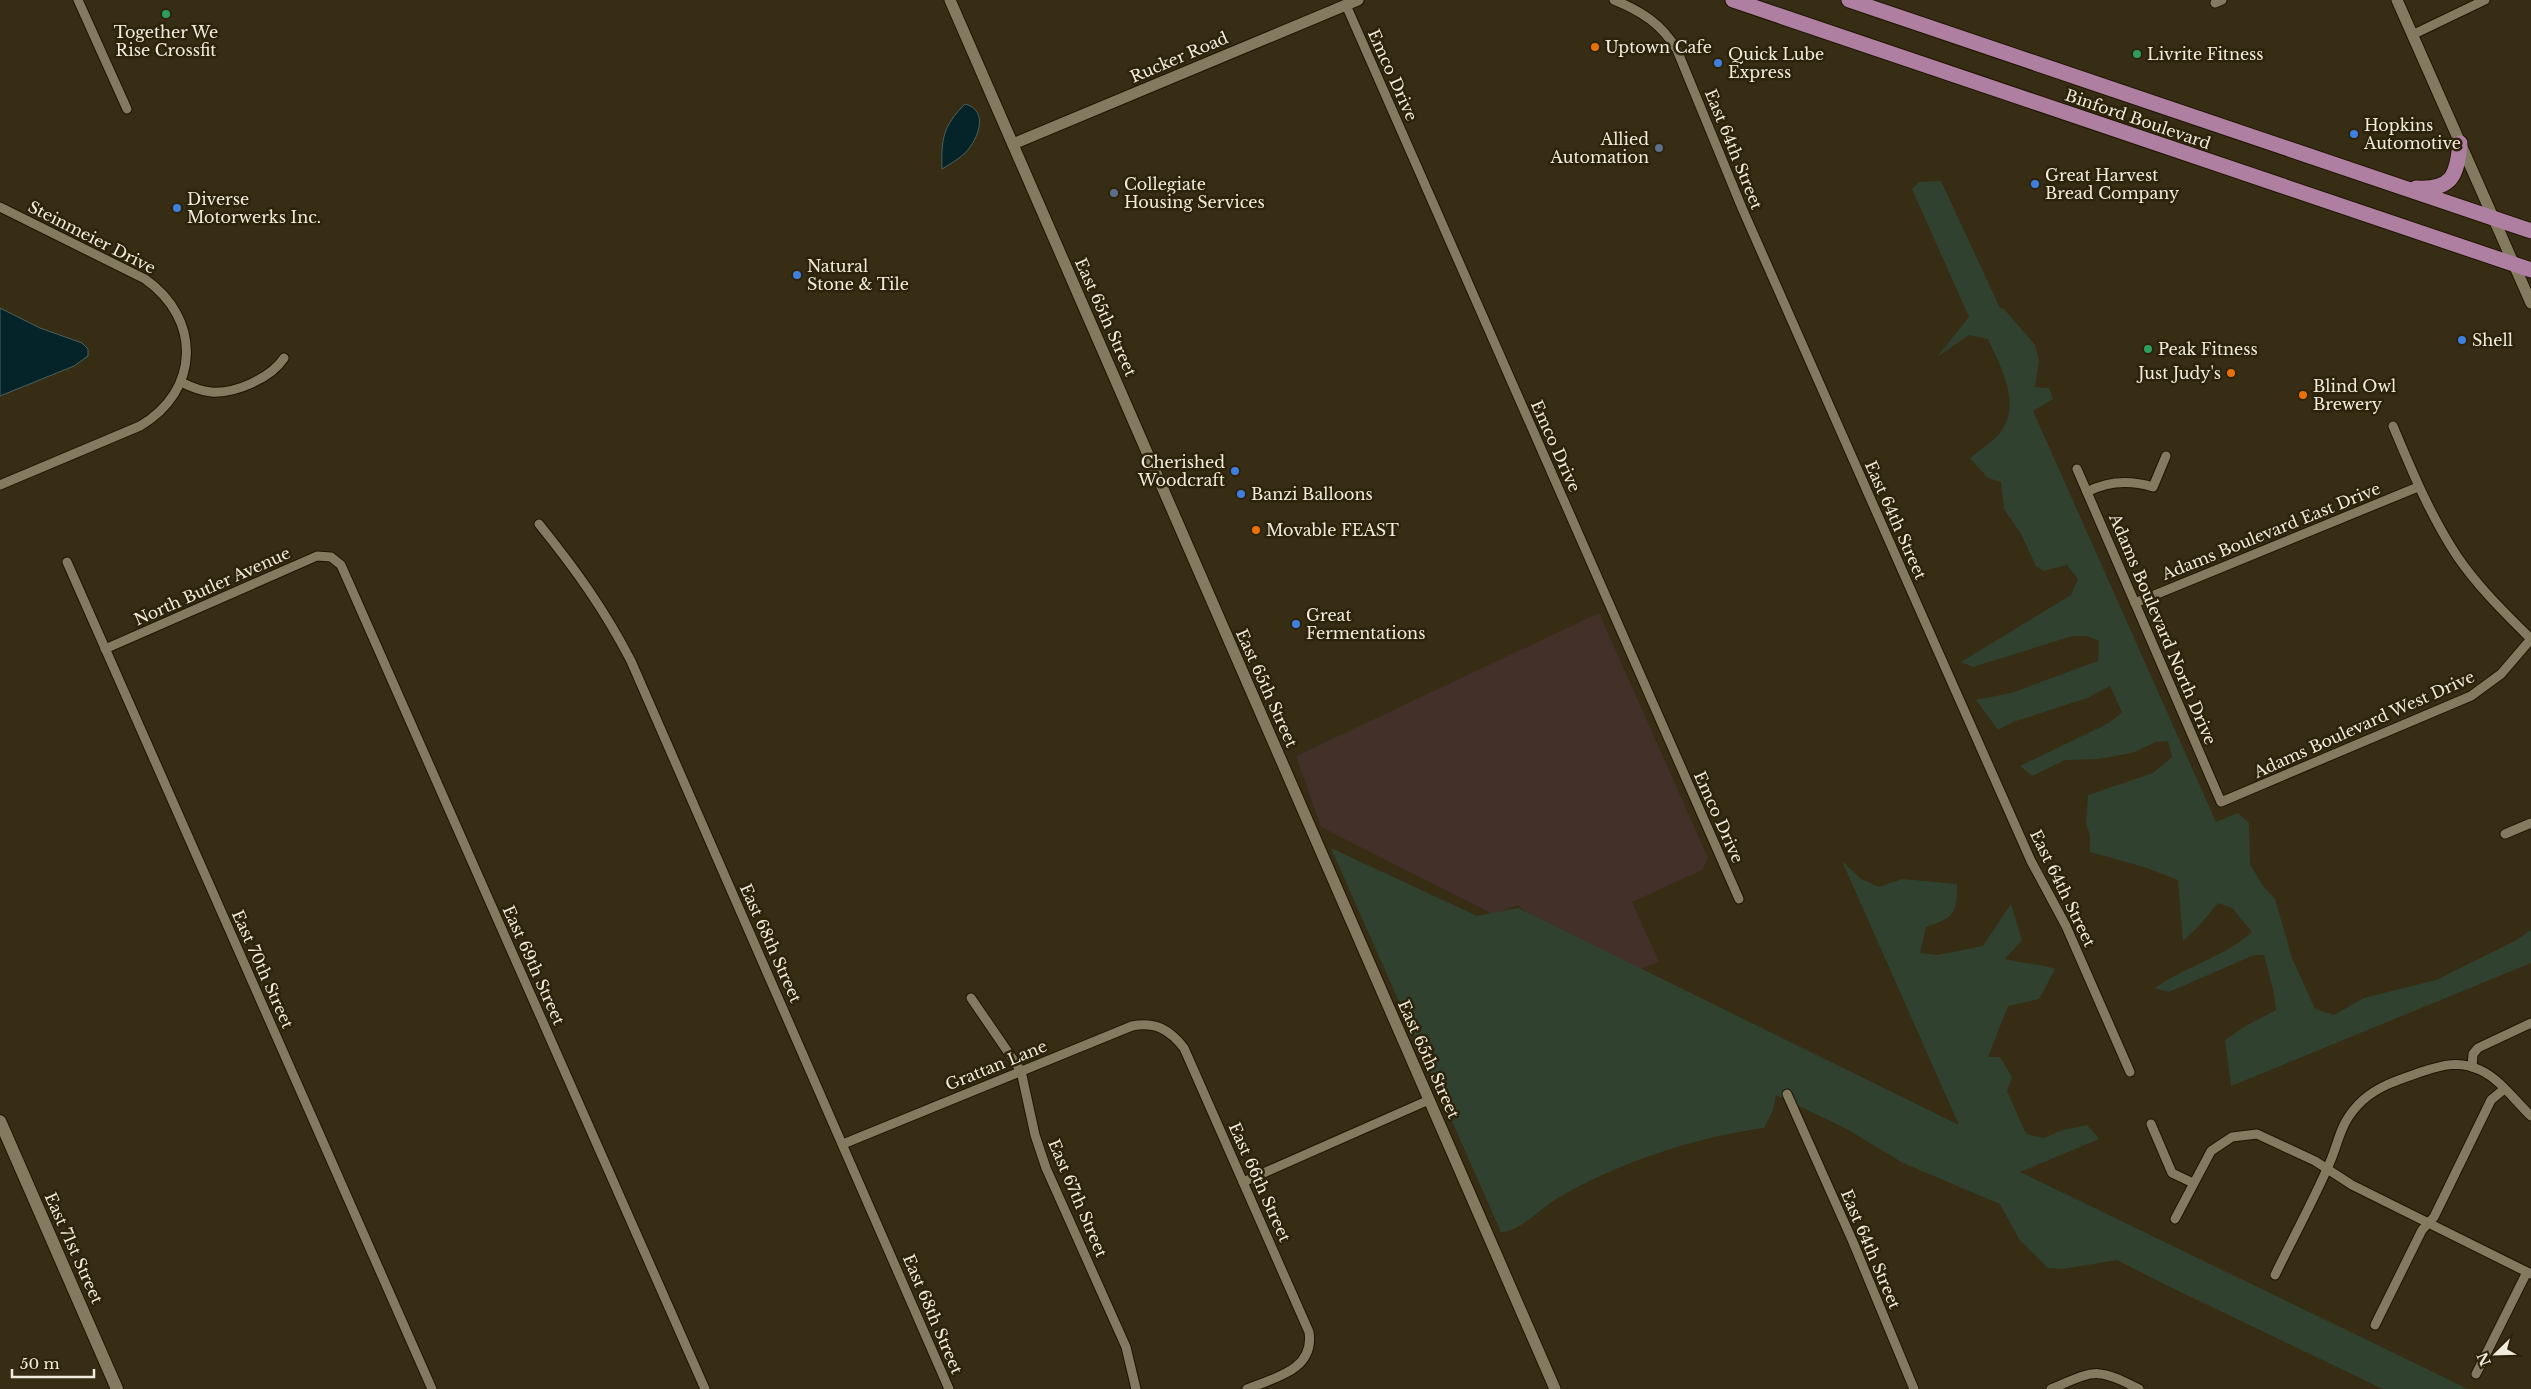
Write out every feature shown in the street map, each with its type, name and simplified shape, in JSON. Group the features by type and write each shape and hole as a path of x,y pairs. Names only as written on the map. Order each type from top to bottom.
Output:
{"main road":[{"name":"Binford Boulevard","path":"1733,0 2531,270"},
{"name":"Binford Boulevard","path":"1849,0 2531,231"},
{"path":"2400,188 2435,188 2450,180 2458,162 2460,143"},
{"name":"East 71st Street","path":"0,1121 118,1389"}],"street":[{"path":"78,0 127,109"},
{"name":"East 65th Street","path":"950,0 1555,1389"},
{"name":"Rucker Road","path":"1013,144 1358,0"},
{"name":"East 64th Street","path":"1614,0 1650,18 1662,29 1677,50 1742,208 1906,579 2031,861 2066,926 2130,1072"},
{"path":"2397,0 2531,303"},
{"path":"2412,35 2485,0"},
{"name":"Emco Drive","path":"1346,5 1739,899"},
{"name":"Steinmeier Drive","path":"0,207 145,279 158,288 179,316 186,336 187,356 181,382 165,408 140,426 0,485"},
{"path":"181,382 199,390 226,391 270,373 284,358"},
{"path":"2392,426 2418,487 2434,518 2462,563 2499,608 2531,639"},
{"path":"2087,492 2116,482 2153,486 2166,456"},
{"name":"Adams Boulevard North Drive","path":"2077,469 2222,802"},
{"name":"Adams Boulevard East Drive","path":"2135,603 2418,487"},
{"name":"East 68th Street","path":"538,524 574,567 597,600 631,661 949,1389"},
{"name":"North Butler Avenue","path":"106,649 317,556 331,557"},
{"name":"East 69th Street","path":"331,557 341,565 705,1389"},
{"name":"East 70th Street","path":"67,562 432,1389"},
{"name":"Adams Boulevard West Drive","path":"2222,802 2471,696 2501,674 2531,639"},
{"path":"2505,834 2531,823"},
{"name":"East 67th Street","path":"971,998 1021,1071 1035,1135 1046,1168 1126,1348 1136,1389"},
{"path":"2472,1067 2473,1054 2480,1046 2531,1023"},
{"name":"Grattan Lane","path":"843,1144 1132,1026 1152,1025 1162,1028"},
{"name":"East 66th Street","path":"1162,1028 1175,1036 1184,1048 1309,1332 1309,1348 1306,1357 1295,1368 1247,1389"},
{"path":"2274,1275 2328,1168 2340,1130 2351,1112 2366,1097 2390,1083 2440,1066 2454,1064 2472,1067 2491,1077 2531,1116"},
{"path":"2375,1325 2422,1230 2434,1217 2491,1100 2503,1090"},
{"name":"East 64th Street","path":"1787,1094 1914,1389"},
{"path":"1243,1182 1429,1100"},
{"path":"2151,1124 2172,1173 2193,1183"},
{"path":"2175,1219 2193,1183 2215,1147 2227,1138 2241,1134 2266,1137 2328,1168 2352,1184 2529,1273 2476,1374"},
{"path":"2051,1389 2086,1374 2099,1372 2112,1375 2139,1389"}],"shaded area":[{"path":"1599,613 1708,858 1702,870 1632,902 1659,962 1637,970 1548,929 1518,905 1493,914 1321,827 1296,756"}],"green space":[{"path":"1941,181 2000,308 2004,309 2035,345 2039,360 2035,387 2049,388 2053,399 2033,411 2216,822 2238,813 2249,823 2250,864 2263,886 2275,899 2292,958 2315,1009 2334,1015 2364,998 2436,980 2515,941 2531,930 2531,963 2231,1086 2225,1040 2244,1027 2276,1010 2274,993 2264,955 2254,955 2169,992 2155,988 2179,973 2217,955 2252,932 2232,908 2218,903 2199,926 2183,941 2178,880 2144,867 2090,852 2090,835 2086,824 2088,795 2153,773 2172,757 2168,741 2156,742 2132,753 2098,759 2065,760 2032,776 2020,766 2109,723 2122,712 2110,686 2087,698 2013,722 1998,730 1976,700 2011,693 2098,661 2099,641 2087,636 2072,636 1973,667 1961,662 2071,595 2078,579 2067,565 2044,571 2036,566 2021,534 2004,509 2001,482 1988,478 1970,458 1994,440 2000,433 2006,422 2009,398 2003,374 1988,339 1969,335 1937,357 1969,317 1912,189 1919,182"},
{"path":"1331,848 1477,916 1518,908 1959,1125 1842,861 1861,879 1879,887 1902,879 1957,884 1955,909 1948,917 1926,927 1920,953 1937,955 1983,946 2011,904 2022,940 2005,959 2055,969 2039,999 2008,1006 1988,1057 2000,1057 2012,1077 2007,1091 2026,1134 2044,1138 2063,1130 2087,1125 2099,1139 2020,1172 2468,1389 2383,1389 2117,1260 2063,1269 2048,1268 2019,1239 2000,1204 1903,1163 1845,1128 1776,1095 1773,1110 1764,1128 1684,1145 1630,1163 1556,1199 1514,1229 1501,1232"}],"water":[{"path":"965,104 977,112 979,125 977,133 965,153 942,169 942,149 945,134 952,119"},
{"path":"0,308 40,328 82,343 88,349 88,356 74,366 0,396"}],"place":[{"name":"Together We Rise Crossfit","path":"166,14"},
{"name":"Uptown Cafe","path":"1595,47"},
{"name":"Livrite Fitness","path":"2137,54"},
{"name":"Quick Lube Express","path":"1718,63"},
{"name":"Hopkins Automotive","path":"2354,134"},
{"name":"Allied Automation","path":"1659,148"},
{"name":"Great Harvest Bread Company","path":"2035,184"},
{"name":"Collegiate Housing Services","path":"1114,193"},
{"name":"Diverse Motorwerks Inc.","path":"177,208"},
{"name":"Natural Stone & Tile","path":"797,275"},
{"name":"Shell","path":"2462,340"},
{"name":"Peak Fitness","path":"2148,349"},
{"name":"Just Judy's","path":"2231,373"},
{"name":"Blind Owl Brewery","path":"2303,395"},
{"name":"Cherished Woodcraft","path":"1235,471"},
{"name":"Banzi Balloons","path":"1241,494"},
{"name":"Movable FEAST","path":"1256,530"},
{"name":"Great Fermentations","path":"1296,624"}]}
